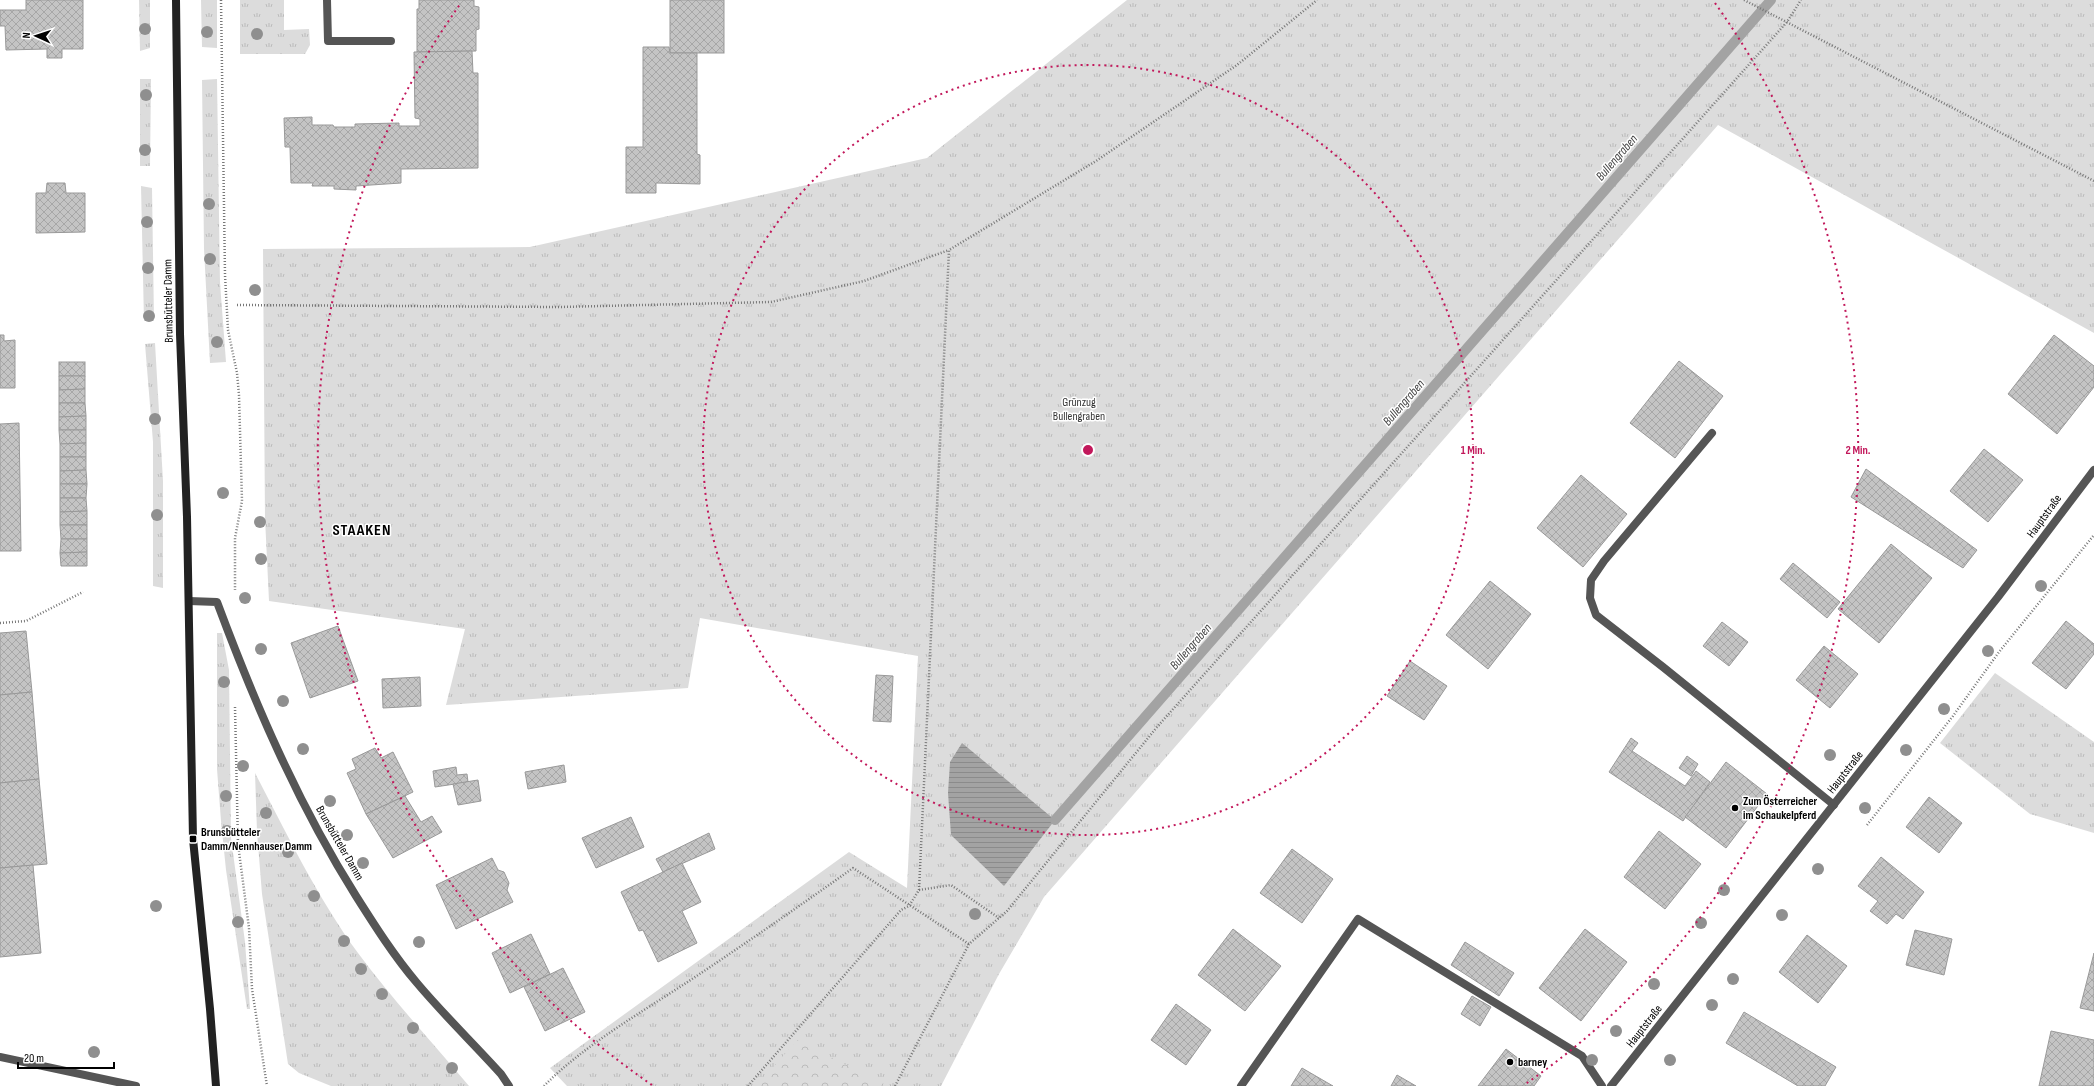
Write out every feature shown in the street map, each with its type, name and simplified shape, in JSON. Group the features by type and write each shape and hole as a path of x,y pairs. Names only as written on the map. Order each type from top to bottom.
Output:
{"main road":[{"name":"Brunsbütteler Damm","path":"176,0 180,334 189,602 194,838 216,1086"}],"street":[{"path":"327,0 328,41 391,40"},
{"path":"1712,433 1604,561 1591,580 1590,598 1596,615 1834,805"},
{"name":"Hauptstraße","path":"1611,1086 1998,598 2094,470"},
{"name":"Brunsbütteler Damm","path":"189,602 217,602 244,673 286,769 332,857 375,926 417,983 501,1074 509,1086"},
{"path":"1241,1086 1358,919 1582,1056 1602,1086"},
{"path":"0,1057 136,1086"}],"path":[{"path":"221,0 225,274 228,330 237,373 239,395 242,500 235,538 235,598"},
{"path":"237,305 559,307 771,302 864,281 949,250 1096,161 1237,65 1316,0"},
{"path":"1744,0 2094,181"},
{"path":"895,1086 969,944 1007,911 1157,727 1786,22 1801,0"},
{"path":"748,1086 900,910 909,906 919,890 949,250"},
{"path":"1867,825 1953,716 1999,652 2094,535"},
{"path":"0,623 26,621 83,592"},
{"path":"235,705 238,844 249,928 252,989 267,1086"},
{"path":"544,1086 562,1067 648,1007 753,939 853,868 969,944"},
{"path":"919,890 951,885 999,918"}],"green space":[{"path":"139,0 150,0 150,48 140,51"},
{"path":"201,0 217,0 217,48 202,47"},
{"path":"240,0 284,0 284,30 309,29 310,45 305,54 240,54"},
{"name":"Grünzug Bullengraben","path":"1127,0 2094,0 2094,333 1718,125 1044,897 999,974 941,1086 567,1086 550,1068 849,852 907,888 918,656 700,618 688,688 446,705 465,629 269,601 265,518 263,249 530,247 927,158"},
{"path":"140,79 151,79 150,166 140,166"},
{"path":"217,79 220,283 226,362 210,363 204,249 202,80"},
{"path":"141,186 152,188 154,321 144,321"},
{"path":"155,343 163,481 163,588 153,586 153,442 145,344"},
{"path":"217,633 222,633 229,670 231,838 245,942 250,1009 247,1009 226,870 221,821 217,769"},
{"path":"1995,673 2094,742 2094,833 2030,814 1940,743"},
{"path":"255,773 303,865 343,932 384,987 469,1086 331,1086 299,1073 288,1064 262,894 257,832"},
{"path":"797,1040 884,1084 884,1086 757,1086"}],"shaded area":[{"path":"962,743 1055,820 1004,886 951,835 948,793 950,762"}],"building":[{"path":"26,0 83,0 83,49 62,49 62,58 47,58 47,49 6,50 5,26 0,26 0,10 26,10"},
{"path":"419,0 474,0 474,6 479,7 479,29 476,30 476,51 417,52 417,9 419,9"},
{"path":"670,0 724,0 724,53 670,53"},
{"path":"643,47 669,47 670,53 697,53 697,154 700,155 700,184 656,183 656,193 626,193 626,147 643,147"},
{"path":"472,51 473,73 478,73 478,168 401,169 401,183 356,186 356,190 334,189 334,186 312,186 313,183 291,183 290,147 285,147 284,118 312,117 312,125 333,125 334,127 355,127 355,124 399,123 399,126 420,126 420,119 415,118 414,52"},
{"path":"47,183 65,183 66,193 85,193 85,232 36,233 36,193 46,193"},
{"path":"0,335 4,335 4,341 15,340 15,388 0,388"},
{"path":"2054,335 2094,366 2094,387 2057,434 2008,394"},
{"path":"1679,361 1723,396 1675,458 1630,423"},
{"path":"59,362 85,362 85,376 59,376"},
{"path":"59,376 85,376 85,389 59,390"},
{"path":"85,389 85,403 59,403 59,390"},
{"path":"59,403 85,403 86,416 59,417"},
{"path":"86,416 86,430 59,430 59,417"},
{"path":"19,423 21,551 0,551 0,424"},
{"path":"59,430 86,430 86,443 60,444"},
{"path":"86,443 86,457 60,457 60,444"},
{"path":"1984,449 2023,480 1988,522 1950,491"},
{"path":"60,457 86,457 86,470 60,471"},
{"path":"1866,469 1977,550 1963,568 1851,497"},
{"path":"86,470 87,484 60,484 60,471"},
{"path":"1581,475 1627,514 1583,567 1537,528"},
{"path":"60,484 87,484 86,498 60,498"},
{"path":"60,498 86,498 87,511 60,512"},
{"path":"87,511 87,525 60,525 60,512"},
{"path":"60,525 87,525 87,539 61,539"},
{"path":"61,539 87,539 87,552 60,553"},
{"path":"1891,544 1932,578 1879,643 1838,609"},
{"path":"87,552 87,566 61,566 60,553"},
{"path":"1793,563 1840,602 1827,618 1780,579"},
{"path":"1490,581 1531,614 1488,669 1446,635"},
{"path":"2066,621 2094,644 2094,654 2066,689 2032,663"},
{"path":"1722,622 1748,642 1729,666 1703,646"},
{"path":"338,626 358,681 310,698 291,643"},
{"path":"26,631 32,692 0,695 0,633"},
{"path":"1824,646 1858,674 1830,708 1796,680"},
{"path":"1410,661 1447,686 1424,720 1387,696"},
{"path":"876,675 893,676 891,722 873,721"},
{"path":"420,677 421,706 383,708 382,679"},
{"path":"32,692 39,779 0,783 0,695"},
{"path":"1631,738 1638,743 1632,751 1685,786 1696,771 1710,782 1683,821 1609,772"},
{"path":"375,748 381,758 393,752 413,792 366,814 347,773 356,769 352,759"},
{"path":"1687,756 1698,764 1691,776 1679,768"},
{"path":"1726,762 1767,794 1726,848 1685,817"},
{"path":"564,765 566,782 528,789 525,772"},
{"path":"456,767 457,775 467,774 468,782 435,787 433,771"},
{"path":"39,779 47,864 0,868 0,783"},
{"path":"478,780 481,801 458,805 453,784"},
{"path":"405,796 421,822 432,816 442,832 393,858 366,814"},
{"path":"1929,797 1962,823 1939,853 1906,827"},
{"path":"631,817 644,847 596,868 582,838"},
{"path":"1659,831 1701,864 1665,909 1624,877"},
{"path":"709,833 715,849 663,872 656,859"},
{"path":"1292,849 1333,879 1302,923 1260,893"},
{"path":"1881,857 1924,892 1903,919 1896,914 1887,924 1870,911 1878,901 1858,886"},
{"path":"492,858 498,870 504,872 509,883 507,890 513,902 456,929 436,885"},
{"path":"682,863 701,902 682,911 697,943 658,962 643,930 639,931 621,892"},
{"path":"33,865 41,953 0,957 0,868"},
{"path":"1233,929 1281,966 1245,1011 1198,975"},
{"path":"1585,929 1627,962 1581,1021 1539,988"},
{"path":"1915,930 1952,939 1944,975 1906,965"},
{"path":"531,934 550,974 510,993 492,953"},
{"path":"1807,935 1847,966 1818,1003 1779,972"},
{"path":"1465,942 1514,973 1499,996 1451,965"},
{"path":"2094,953 2094,1011 2080,1008"},
{"path":"563,968 585,1012 545,1031 524,987"},
{"path":"1472,996 1491,1007 1480,1026 1461,1014"},
{"path":"1176,1004 1211,1030 1186,1065 1151,1040"},
{"path":"1744,1012 1836,1067 1825,1086 1798,1086 1726,1043"},
{"path":"2051,1031 2094,1040 2094,1086 2039,1086"},
{"name":"barney","path":"1506,1049 1541,1076 1534,1086 1478,1086"},
{"path":"1302,1068 1333,1086 1291,1086"},
{"path":"1397,1075 1416,1086 1391,1086"}],"waterway":[{"name":"Bullengraben","path":"1055,820 1771,0"}],"place":[{"name":"Zum Österreicher im Schaukelpferd","path":"1735,808"},
{"name":"Brunsbütteler Damm/Nennhauser Damm","path":"193,839"},
{"name":"barney","path":"1510,1062"}],"district":[{"name":"STAAKEN","path":"362,529"}]}
